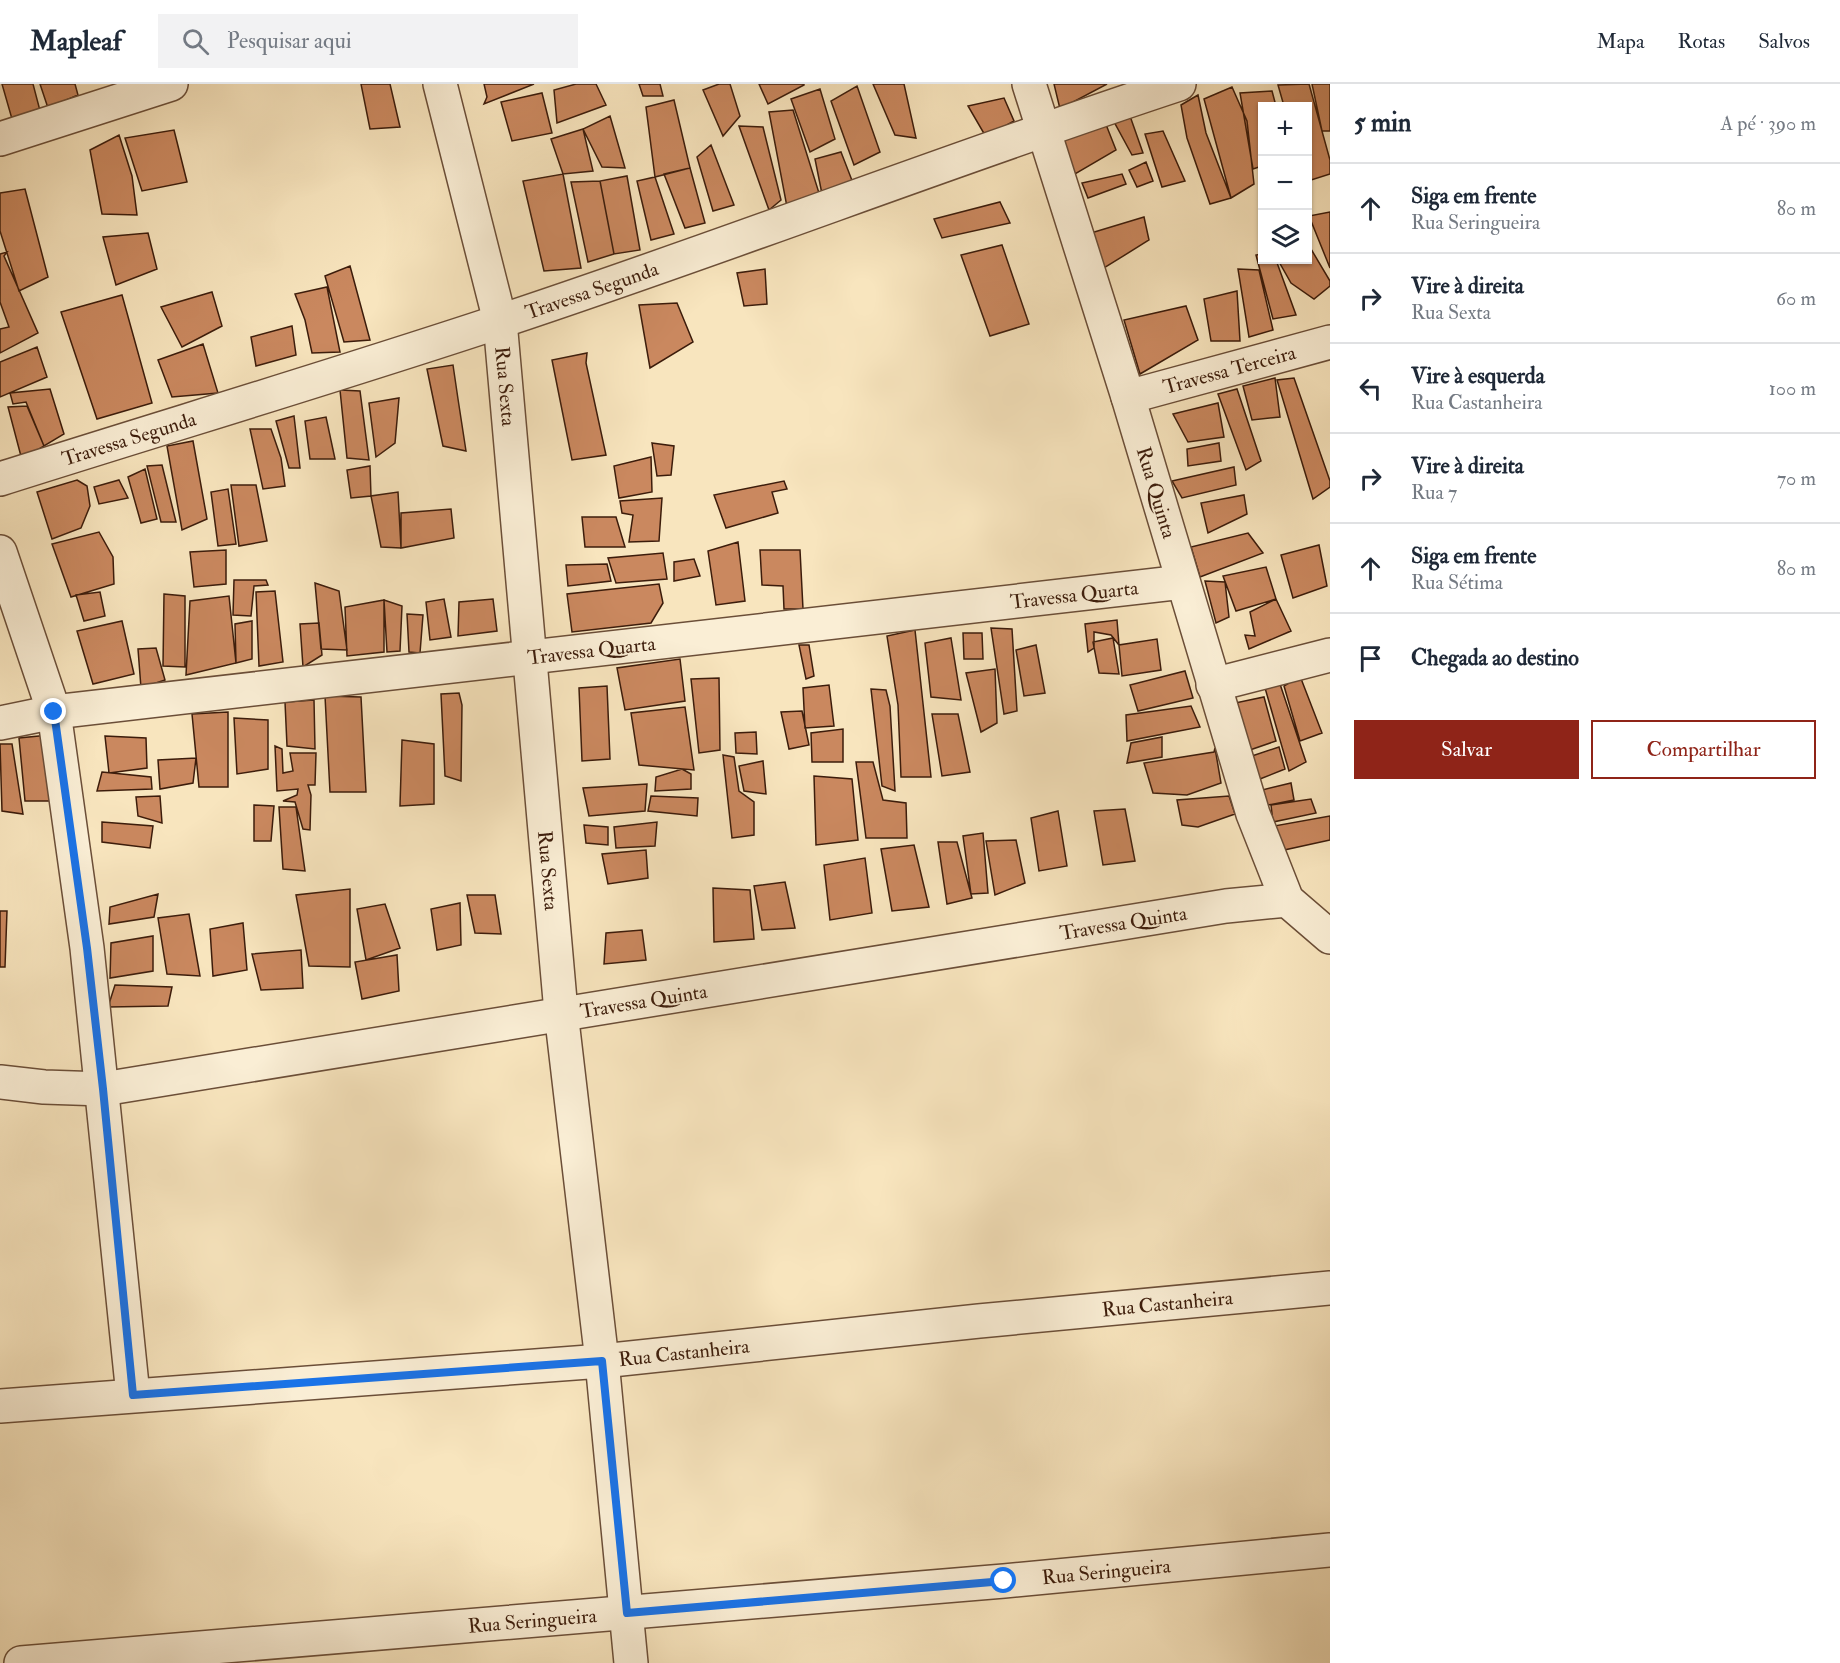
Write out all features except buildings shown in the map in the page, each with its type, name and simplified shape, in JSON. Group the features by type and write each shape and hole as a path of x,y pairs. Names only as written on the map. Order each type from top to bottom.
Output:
{"street":[{"path":"0,139 171,84"},
{"name":"Rua Sexta","path":"440,84 500,321 561,1012 602,1361 631,1663"},
{"name":"Rua Quinta","path":"1029,84 1128,397 1253,814 1287,900"},
{"name":"Travessa Segunda","path":"0,479 500,321 804,216 1042,129 1179,84"},
{"name":"Travessa Terceira","path":"1128,397 1330,342"},
{"path":"0,552 54,712 87,948 133,1395"},
{"name":"Travessa Quarta","path":"0,723 54,712 1183,582"},
{"path":"1213,685 1330,655"},
{"path":"1287,900 1330,937"},
{"name":"Travessa Quinta","path":"0,1082 44,1087 103,1089 561,1012 1226,906 1287,900"},
{"name":"Rua Castanheira","path":"0,1406 602,1361 979,1321 1330,1288"},
{"name":"Rua Seringueira","path":"21,1663 627,1613 1330,1550"}],"route":[{"path":"54,712 87,948 133,1395 602,1361 627,1613 1004,1581"}]}
